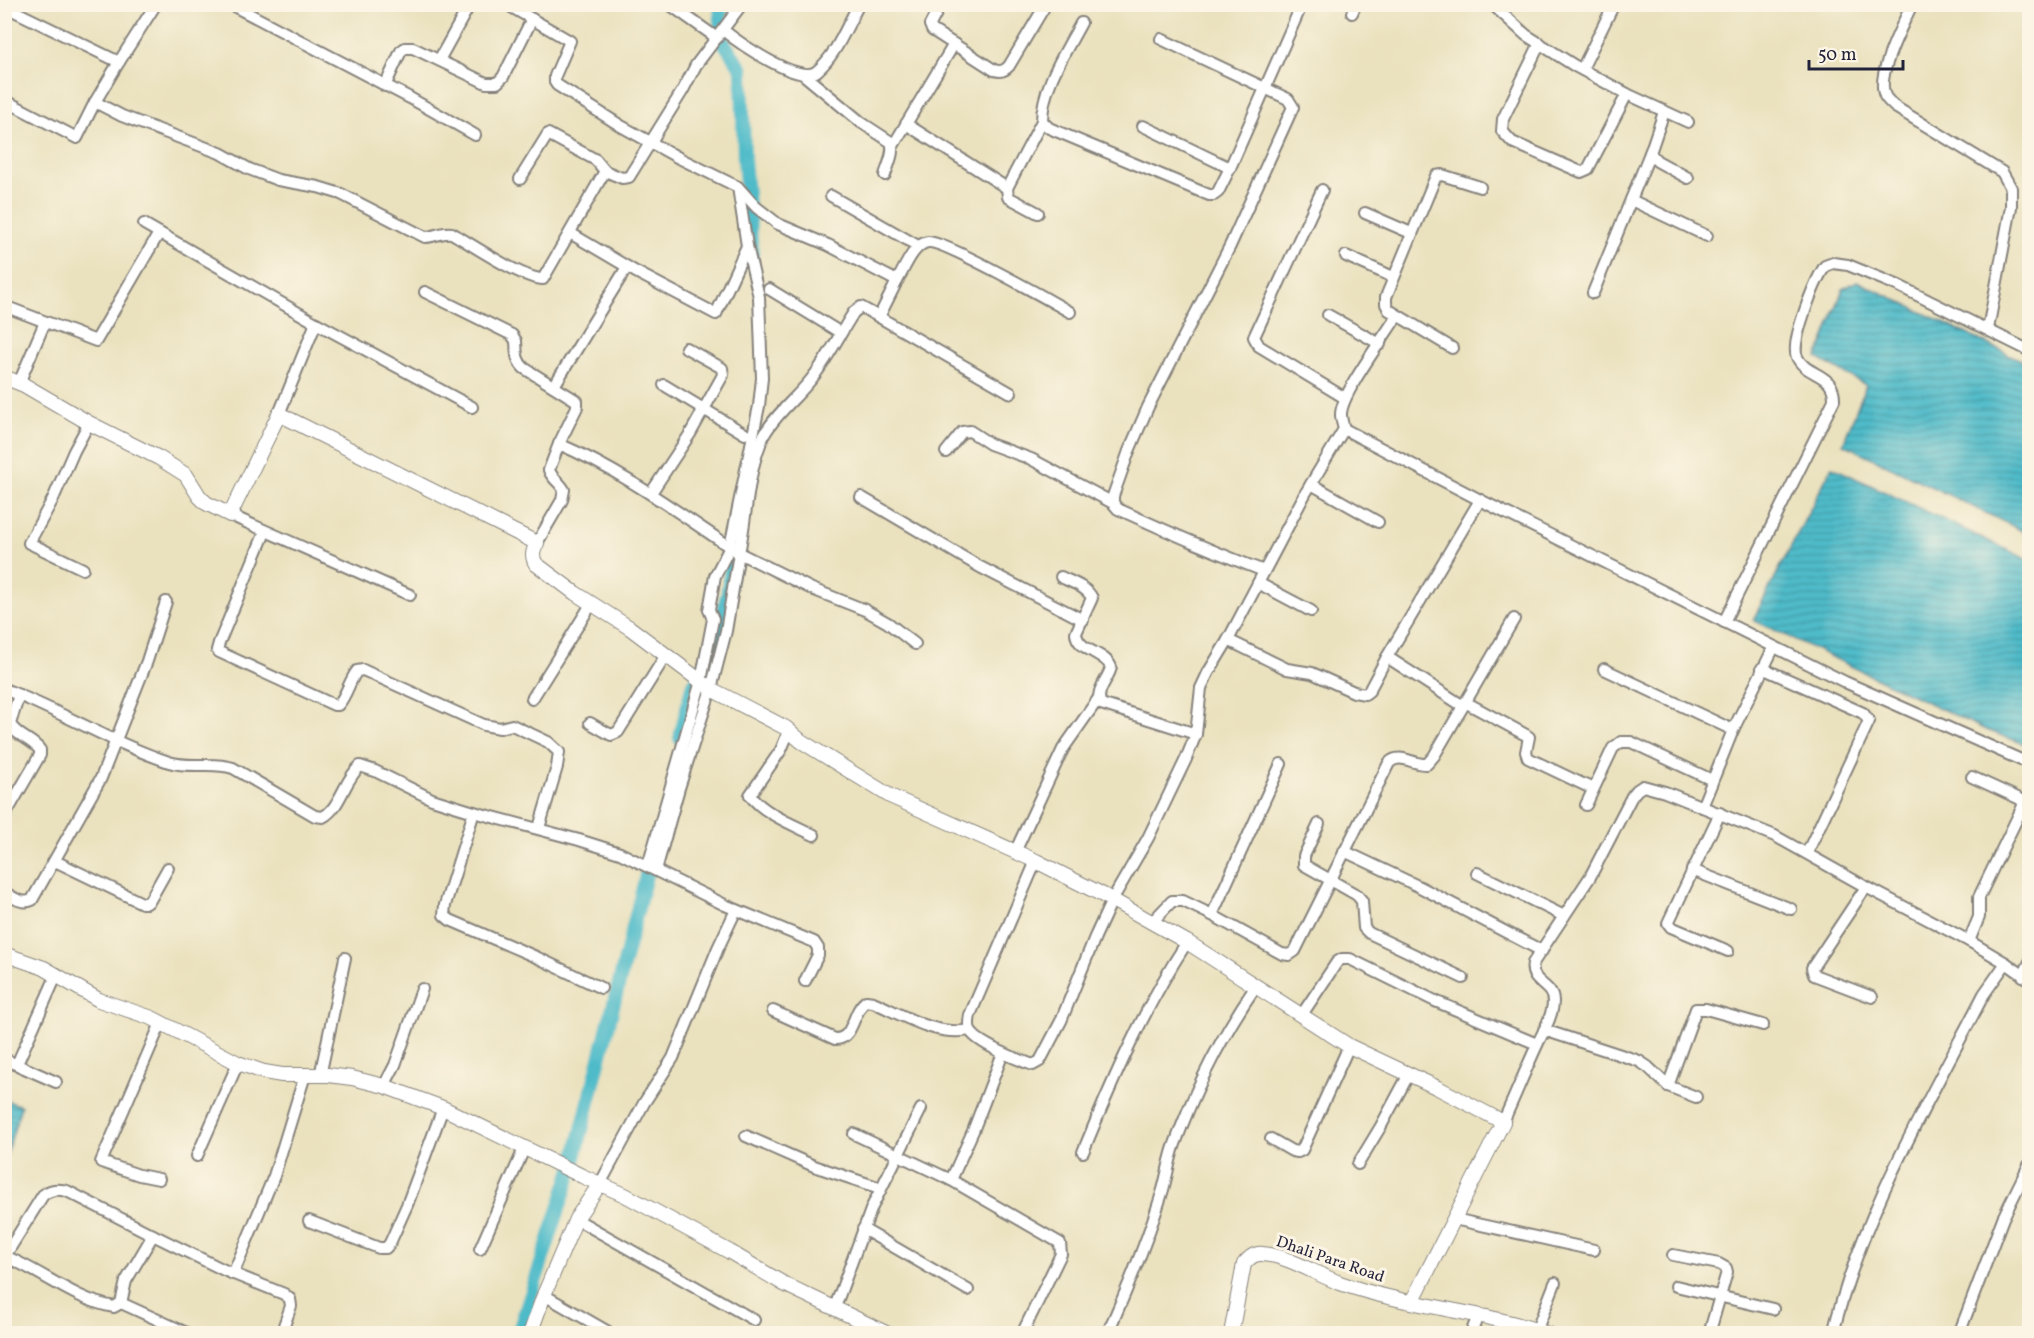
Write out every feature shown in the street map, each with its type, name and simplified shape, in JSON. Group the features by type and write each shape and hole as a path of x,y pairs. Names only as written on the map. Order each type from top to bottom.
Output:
{"street":[{"path":"4,100 77,138 95,102 156,4"},
{"path":"230,4 475,135"},
{"path":"439,60 470,4"},
{"path":"506,4 570,41 555,76 557,85 679,158 741,190 756,207 778,224 828,245 897,281"},
{"path":"669,4 720,34 804,75 862,123 891,142 893,146"},
{"path":"520,180 548,134 596,160 605,171 622,178 630,177 696,65 742,4"},
{"path":"804,75 815,73 832,55 859,4"},
{"path":"941,4 930,25 932,30 994,70 1000,71 1006,70 1047,4"},
{"path":"1042,122 1049,128 1209,195 1214,195 1218,192 1230,168 1302,4"},
{"path":"1492,4 1526,35 1582,69 1627,94 1688,122"},
{"path":"1582,69 1614,4"},
{"path":"1912,4 1887,63 1883,81 1885,96 1895,107 2002,172 2011,188 2011,207 1988,329"},
{"path":"4,6 119,63"},
{"path":"385,86 401,51 405,48 413,48 486,83 497,83 503,77 532,19"},
{"path":"1038,213 1008,197 1007,188 1042,122 1042,111 1054,74 1081,23"},
{"path":"1113,503 1113,496 1129,452 1148,407 1230,246 1292,114 1292,103 1265,87 1161,39"},
{"path":"1540,43 1503,119 1502,131 1512,142 1581,172 1588,169 1627,94"},
{"path":"885,175 893,146 954,44"},
{"path":"95,102 122,116 220,153 278,180 318,187 341,194 425,237 446,232 452,233 520,272 537,279 543,279 548,273 605,171"},
{"path":"1593,293 1650,153 1664,112"},
{"path":"906,124 1007,188"},
{"path":"1143,126 1230,168"},
{"path":"1650,153 1657,161 1688,178"},
{"path":"1452,348 1389,310 1386,297 1437,174 1480,187"},
{"path":"701,681 726,632 735,550 762,378 759,297 747,246 741,190"},
{"path":"1322,190 1254,337 1255,343 1259,346 1345,398"},
{"path":"831,196 918,246"},
{"path":"1631,200 1707,236"},
{"path":"1365,213 1411,233"},
{"path":"144,224 316,323 472,406"},
{"path":"4,306 96,341 159,233"},
{"path":"570,233 627,267 716,314 747,246"},
{"path":"879,317 918,246 928,242 939,244 1070,312"},
{"path":"1346,256 1394,277"},
{"path":"1724,622 1834,400 1834,391 1830,383 1797,359 1794,347 1815,286 1825,266 1833,263 1848,265 1899,286 2030,351"},
{"path":"554,386 627,267"},
{"path":"769,289 841,333"},
{"path":"424,292 512,335 516,340 518,363 577,401 577,407 549,470 564,490 562,500 533,552 536,564 701,681 789,731 801,741 890,795 1036,861 1112,900 1186,942 1349,1046 1503,1122"},
{"path":"652,868 679,788 713,619 709,610 715,576 735,550 754,465 764,436 773,421 810,381 857,308 866,309 1011,393"},
{"path":"1328,315 1380,344"},
{"path":"1036,861 970,1015 970,1030 974,1035 1004,1053 1033,1065 1040,1061 1061,1021 1112,900 1157,821 1196,734 1202,688 1208,673 1311,484 1344,429 1341,413 1345,398 1397,316"},
{"path":"19,383 45,322"},
{"path":"230,515 279,414 316,323"},
{"path":"651,493 690,434 723,371 722,368 686,348"},
{"path":"4,377 159,458 186,475 206,503 410,595"},
{"path":"664,385 745,434"},
{"path":"279,414 537,543"},
{"path":"83,569 29,543 89,423"},
{"path":"1344,429 1480,500 1845,682 2030,764"},
{"path":"946,452 962,432 970,431 990,444 1031,459 1113,503 1118,509 1217,553 1264,571"},
{"path":"559,444 591,458 651,493 735,550 812,588 865,610 888,623 915,644"},
{"path":"1311,484 1378,522"},
{"path":"861,497 980,567 1083,620"},
{"path":"1228,640 1287,669 1322,676 1360,694 1369,691 1480,500"},
{"path":"266,532 217,650 334,705 338,705 343,700 357,671 363,670 484,725 500,728 512,725 548,741 559,752 557,767 539,828"},
{"path":"1015,852 1063,749 1098,699 1111,667 1104,658 1077,639 1077,633 1091,603 1091,594 1061,577"},
{"path":"1258,583 1311,611"},
{"path":"4,892 20,901 32,900 55,861 101,778 147,661 166,602"},
{"path":"532,699 592,603"},
{"path":"1152,922 1172,901 1183,901 1282,954 1289,955 1295,951 1389,764 1394,759 1400,758 1418,764 1427,764 1434,756 1514,619"},
{"path":"1702,807 1732,730 1774,647"},
{"path":"590,723 611,735 618,732 666,655"},
{"path":"1387,657 1464,704 1526,735 1529,738 1526,752 1528,758 1593,789"},
{"path":"1762,668 1863,713 1869,721 1807,853"},
{"path":"1604,669 1732,730"},
{"path":"4,689 52,709 115,742 184,766 220,764 233,768 315,816 323,817 330,814 360,766 432,799 539,828 620,854 736,910 814,942 818,948 818,955 805,981"},
{"path":"4,817 40,755 37,745 13,729 10,724 19,695"},
{"path":"1098,699 1101,704 1108,707 1196,734"},
{"path":"789,731 781,750 750,795 774,814 814,835"},
{"path":"1586,805 1613,748 1621,742 1631,742 1712,780"},
{"path":"1212,915 1281,764"},
{"path":"1969,941 1979,917 1979,897 2024,804 2020,799 1972,777"},
{"path":"1412,1302 1503,1122 1544,1030 1553,999 1549,991 1534,977 1531,970 1533,963 1590,877 1637,790 1643,786 1720,813 1775,836 1969,941 2026,978 2030,962"},
{"path":"474,812 445,904 444,915 450,920 601,988"},
{"path":"1720,813 1668,924 1728,951"},
{"path":"1319,824 1303,862 1304,865 1357,895 1362,901 1364,928 1369,933 1463,978"},
{"path":"1344,851 1420,887 1542,951"},
{"path":"55,861 142,903 150,900 168,868"},
{"path":"1692,870 1791,909"},
{"path":"1477,873 1564,916"},
{"path":"1866,887 1812,968 1812,972 1814,975 1872,997"},
{"path":"530,1334 576,1219 600,1184 644,1103 673,1058 736,910"},
{"path":"1083,1152 1125,1053 1166,974 1186,942"},
{"path":"4,954 30,961 57,974 99,1000 161,1023 238,1063 264,1072 352,1078 384,1086 443,1108 524,1149 625,1195 784,1284 835,1307 879,1331"},
{"path":"320,1076 345,958"},
{"path":"1302,1016 1337,963 1342,959 1350,959 1435,1001 1537,1044"},
{"path":"1833,1334 1848,1282 1874,1213 1984,994 2006,963"},
{"path":"16,1064 57,974"},
{"path":"1107,1334 1153,1219 1173,1148 1184,1121 1220,1044 1256,986"},
{"path":"384,1086 395,1065 422,989"},
{"path":"772,1011 835,1039 841,1039 847,1035 858,1011 866,1001 940,1031 956,1033 970,1030"},
{"path":"1668,1086 1696,1009 1706,1009 1764,1025"},
{"path":"159,1179 101,1162 161,1023"},
{"path":"1544,1030 1639,1061 1648,1066 1668,1086 1696,1096"},
{"path":"1271,1139 1292,1151 1302,1150 1349,1046"},
{"path":"951,1180 1004,1053"},
{"path":"4,1059 56,1082"},
{"path":"197,1156 238,1063"},
{"path":"1358,1164 1409,1074"},
{"path":"233,1274 274,1176 305,1075"},
{"path":"309,1221 379,1248 386,1248 407,1205 443,1108"},
{"path":"835,1307 880,1188 921,1109"},
{"path":"854,1134 951,1180 1060,1243 1061,1254 1022,1334"},
{"path":"746,1136 814,1166 880,1188"},
{"path":"480,1250 524,1149"},
{"path":"1959,1334 2003,1218 2029,1165"},
{"path":"153,1235 126,1281 121,1303 114,1307 92,1301 5,1256 43,1195 49,1190 67,1191 233,1274 284,1294 290,1299 291,1306 281,1334"},
{"path":"576,1219 754,1320"},
{"path":"1454,1219 1594,1250"},
{"path":"863,1229 968,1290"},
{"name":"Dhali Para Road","path":"1231,1334 1244,1264 1251,1256 1262,1254 1290,1261 1356,1288 1478,1315 1534,1331"},
{"path":"1673,1255 1724,1265 1727,1272 1709,1334"},
{"path":"1534,1331 1555,1283"},
{"path":"1676,1286 1773,1309"},
{"path":"544,1295 612,1334"},
{"path":"121,1303 189,1334"},
{"path":"1472,1334 1478,1315"}],"water":[{"path":"1857,281 2029,364 2029,534 1843,444 1866,385 1817,358 1843,289"},
{"path":"1832,467 2029,560 2029,746 1984,729 1753,620"},
{"path":"4,1100 21,1106 5,1161"}],"waterway":[{"path":"721,4 722,40 742,69 744,159 752,254"},
{"path":"680,738 692,688 712,658 728,592 735,539"},
{"path":"518,1334 572,1169 651,856"}]}
